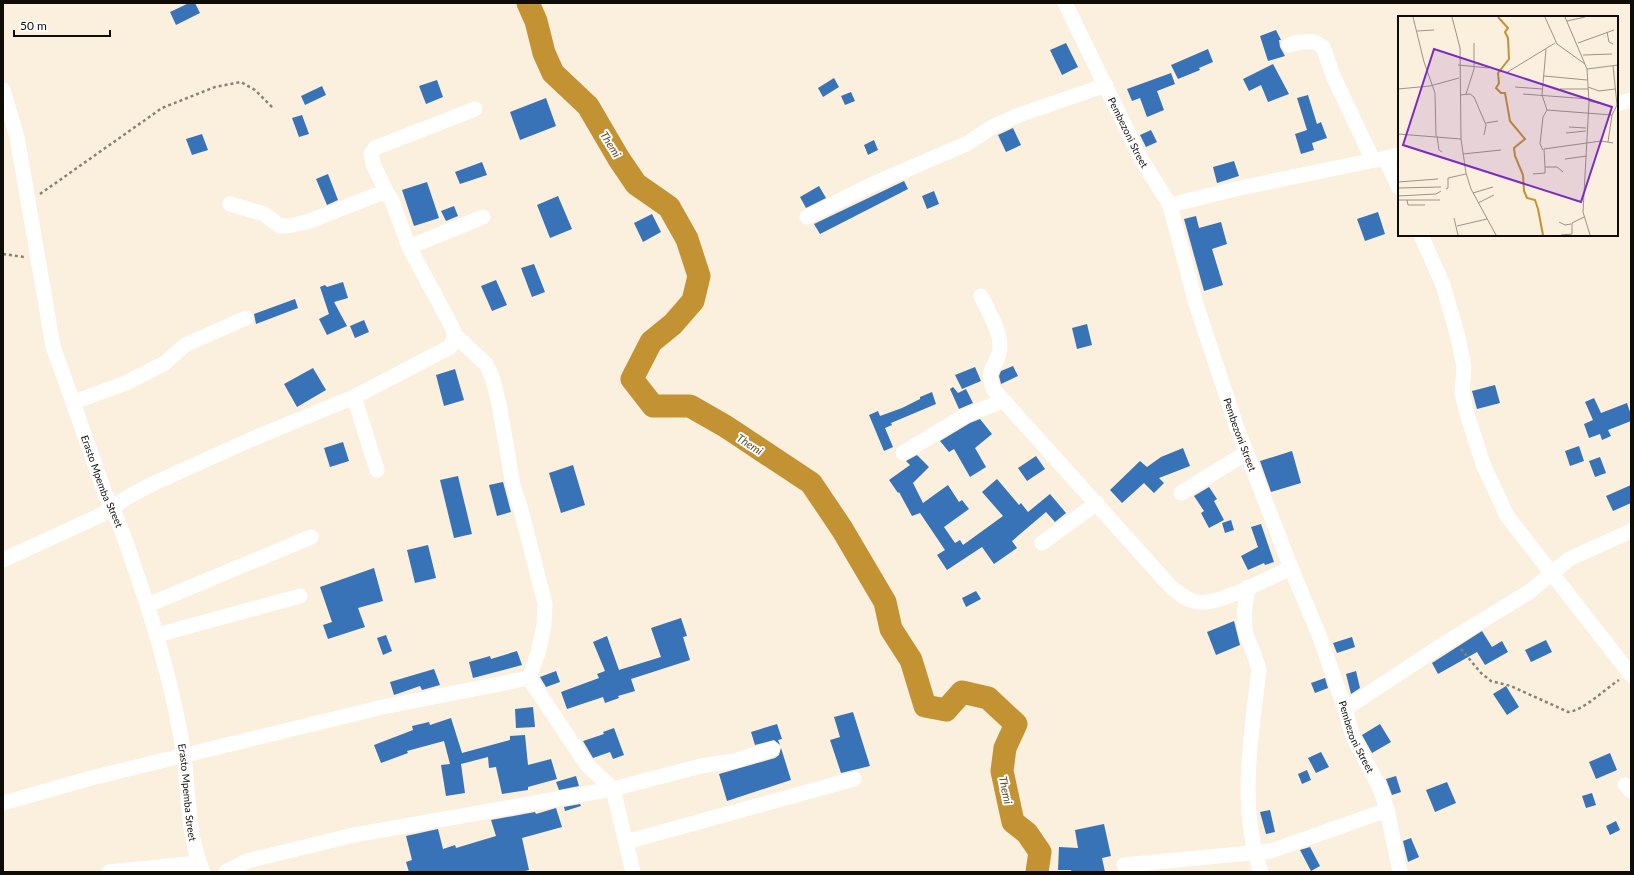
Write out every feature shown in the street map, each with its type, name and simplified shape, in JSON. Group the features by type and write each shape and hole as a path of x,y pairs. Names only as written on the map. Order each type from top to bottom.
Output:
{"street":[{"name":"Pembezoni Street","path":"1065,3 1141,159 1170,205 1196,304 1246,453 1291,568 1320,635 1353,737 1380,788 1387,810 1400,872"},
{"path":"1289,45 1299,42 1315,42 1322,47 1334,78 1386,157 1398,186"},
{"path":"807,217 869,186 968,143 994,126 1019,115 1106,85"},
{"name":"Erasto Mpemba Street","path":"3,90 18,137 53,346 106,496 113,508 148,605 157,635 171,692 184,757 189,813 201,867"},
{"path":"1618,104 1631,100"},
{"path":"475,109 375,148 371,154 373,164 396,208 409,247 455,335 486,364 492,377 499,404 513,485 521,510 544,604 544,625 538,653 529,678"},
{"path":"1170,205 1240,188 1386,157"},
{"path":"230,204 264,214 280,226 288,226 307,222 376,195 384,193 388,195"},
{"path":"409,247 483,217"},
{"path":"1421,236 1442,285 1458,337 1464,367 1462,393 1483,464 1507,516 1630,674"},
{"path":"981,296 995,325 1000,346 997,360 989,372 989,380 994,390 1171,587 1186,598 1198,602 1211,602 1234,595 1248,587 1291,568"},
{"path":"74,402 126,383 165,363 190,342 246,318"},
{"path":"3,560 88,522 113,508 128,497 155,483 252,439 354,397 443,352 450,347 455,335"},
{"path":"354,397 378,470"},
{"path":"903,453 966,415 1003,401"},
{"path":"1181,493 1246,453"},
{"path":"1042,543 1097,503"},
{"path":"1345,709 1453,639 1530,592 1569,559 1631,531"},
{"path":"148,605 311,537"},
{"path":"1248,587 1244,619 1246,634 1256,656 1259,670 1247,768 1249,820 1255,854 1261,872"},
{"path":"157,635 300,596"},
{"path":"3,803 95,777 184,757 383,707 529,678"},
{"path":"529,678 587,765 613,790 633,872"},
{"path":"226,872 247,861 354,835 613,790 701,766 734,761 772,749"},
{"path":"626,842 854,779"},
{"path":"1124,865 1255,854 1271,851 1387,810"},
{"path":"109,872 201,867"}],"path":[{"path":"28,202 162,108 208,90 241,82 255,90 273,108"},
{"path":"3,254 21,256 38,262"},
{"path":"1453,639 1481,673 1491,681 1511,686 1568,712 1574,712 1586,705 1630,674"}],"building":[{"path":"189,3 195,3 200,13 176,25 170,12"},
{"path":"1276,30 1281,40 1279,40 1280,47 1285,56 1268,61 1260,36"},
{"path":"1066,43 1078,67 1062,75 1050,50"},
{"path":"1208,49 1213,62 1199,68 1200,70 1178,79 1171,65"},
{"path":"1273,64 1289,94 1268,102 1261,85 1249,91 1243,79"},
{"path":"1171,73 1175,84 1157,91 1164,110 1147,117 1140,98 1132,101 1127,89"},
{"path":"834,78 839,87 823,97 818,88"},
{"path":"437,80 443,97 426,104 419,86"},
{"path":"322,86 326,95 305,105 301,96"},
{"path":"851,92 855,101 845,105 841,96"},
{"path":"1308,95 1317,124 1321,122 1327,138 1312,143 1314,150 1301,154 1295,134 1307,130 1297,98"},
{"path":"546,98 556,126 520,140 510,112"},
{"path":"302,115 309,134 299,137 292,118"},
{"path":"1013,128 1021,145 1006,152 998,135"},
{"path":"1151,130 1157,142 1146,147 1140,135"},
{"path":"202,134 208,150 192,155 186,139"},
{"path":"874,140 878,150 868,155 864,145"},
{"path":"1234,161 1239,176 1217,183 1213,167"},
{"path":"482,162 487,175 460,184 455,172"},
{"path":"328,174 338,200 327,205 316,179"},
{"path":"904,181 908,189 820,234 814,224"},
{"path":"427,182 439,218 414,226 402,190"},
{"path":"819,186 826,198 806,208 800,197"},
{"path":"934,191 939,204 927,209 922,196"},
{"path":"558,196 572,229 550,238 537,205"},
{"path":"454,206 458,216 446,221 441,211"},
{"path":"1378,212 1385,234 1365,241 1357,219"},
{"path":"652,214 661,232 643,242 634,223"},
{"path":"1196,216 1199,228 1221,222 1227,244 1212,249 1223,285 1204,291 1184,219"},
{"path":"534,264 545,292 532,297 521,268"},
{"path":"496,280 507,305 492,311 481,286"},
{"path":"343,282 348,298 334,302 347,326 327,335 319,319 329,314 320,287 325,285 327,287"},
{"path":"295,299 298,308 256,324 254,314"},
{"path":"364,320 369,332 355,338 350,326"},
{"path":"1087,324 1092,345 1077,349 1072,328"},
{"path":"1013,366 1018,376 1001,384 999,376 1001,371"},
{"path":"975,367 981,381 962,389 955,375"},
{"path":"313,368 326,390 297,407 284,384"},
{"path":"455,369 464,400 444,406 436,375"},
{"path":"1495,385 1500,403 1477,409 1472,391"},
{"path":"953,387 958,393 966,389 973,403 959,409 950,389"},
{"path":"932,392 936,404 891,423 892,425 885,428 893,447 884,451 869,415 878,411 880,416 902,408 920,399 920,397"},
{"path":"1594,398 1601,413 1627,403 1631,415 1631,421 1608,430 1611,436 1602,440 1600,434 1589,438 1584,424 1593,420 1585,402"},
{"path":"980,419 992,434 975,448 986,467 970,477 954,449 949,452 940,441 970,423"},
{"path":"343,442 349,461 330,467 324,448"},
{"path":"1579,446 1584,461 1570,466 1565,451"},
{"path":"1183,448 1190,466 1159,478 1164,483 1154,493 1144,483 1122,503 1110,490 1140,461 1147,467 1161,457"},
{"path":"1292,451 1301,483 1271,492 1260,461"},
{"path":"917,455 929,467 913,483 923,503 948,485 959,502 962,500 969,509 944,527 955,543 960,540 963,545 1003,516 982,492 997,479 1019,505 1021,503 1028,512 1050,494 1066,513 1055,522 1046,512 1012,541 1017,548 994,564 982,547 947,570 937,555 945,550 920,513 912,516 899,492 898,493 889,480 910,465 906,461"},
{"path":"1036,456 1045,469 1027,481 1018,468"},
{"path":"1600,457 1606,473 1595,477 1589,461"},
{"path":"573,465 585,505 561,513 549,473"},
{"path":"458,476 472,534 454,538 440,480"},
{"path":"503,482 511,512 497,516 489,485"},
{"path":"1631,485 1631,503 1613,511 1606,496"},
{"path":"1209,487 1217,499 1214,501 1224,520 1209,528 1201,513 1204,511 1194,496"},
{"path":"1231,520 1234,530 1225,533 1222,523"},
{"path":"1261,524 1274,562 1265,565 1264,563 1248,570 1241,556 1258,547 1251,527"},
{"path":"428,545 436,578 415,583 407,550"},
{"path":"374,568 383,601 358,608 365,627 328,639 323,625 332,622 320,587"},
{"path":"976,591 981,599 966,607 962,598"},
{"path":"681,618 687,636 683,637 690,660 631,679 635,691 618,696 619,698 605,703 603,697 567,709 561,692 599,678 597,674 605,671 593,642 607,636 619,670 661,657 651,628"},
{"path":"1234,621 1240,645 1216,655 1207,632"},
{"path":"1482,631 1492,647 1502,641 1508,652 1485,665 1477,652 1438,674 1432,663"},
{"path":"386,635 392,651 383,655 377,638"},
{"path":"1352,637 1355,647 1337,653 1333,643"},
{"path":"1546,640 1552,652 1531,662 1525,650"},
{"path":"517,651 522,665 473,678 469,662 490,656 491,659"},
{"path":"434,669 440,685 422,690 420,686 394,695 390,682"},
{"path":"556,671 560,682 546,687 540,677"},
{"path":"1356,671 1360,688 1351,694 1346,674"},
{"path":"1325,678 1328,688 1315,693 1311,683"},
{"path":"1506,686 1519,707 1507,715 1493,694"},
{"path":"533,707 535,727 516,728 515,709"},
{"path":"853,712 870,766 841,773 830,740 840,737 834,717"},
{"path":"451,718 462,753 510,740 510,736 525,735 528,765 551,759 557,779 528,787 528,790 502,794 496,767 489,768 488,757 461,764 465,793 446,796 441,765 450,764 444,741 407,751 408,753 381,763 374,745 413,730 412,726 429,722 430,725"},
{"path":"777,724 782,739 778,740 780,745 774,740 755,745 751,732"},
{"path":"1380,724 1391,742 1372,753 1362,735"},
{"path":"614,728 624,755 613,759 610,752 593,758 583,741 604,734 603,732"},
{"path":"781,748 791,780 727,801 719,774 775,758 779,755"},
{"path":"1321,752 1329,767 1316,773 1308,758"},
{"path":"1610,753 1617,770 1596,779 1589,762"},
{"path":"1307,770 1311,780 1302,784 1298,774"},
{"path":"576,776 579,786 559,790 556,782"},
{"path":"1396,776 1401,792 1392,795 1386,779"},
{"path":"1447,782 1456,803 1435,812 1426,790"},
{"path":"1592,793 1596,805 1586,808 1582,796"},
{"path":"580,804 581,806 565,811 564,807"},
{"path":"556,808 562,827 522,838 529,870 521,872 409,872 406,862 412,860 406,836 438,829 443,849 455,845 456,848 496,836 491,820 535,812 536,814"},
{"path":"1270,810 1275,832 1266,834 1260,812"},
{"path":"1616,821 1620,830 1610,835 1606,826"},
{"path":"1104,824 1111,856 1102,858 1105,872 1072,872 1071,870 1058,870 1059,847 1078,848 1075,830"},
{"path":"1411,838 1419,857 1408,862 1403,841"},
{"path":"1310,847 1320,866 1311,871 1300,850"}],"waterway":[{"name":"Themi","path":"528,3 536,21 544,53 553,73 588,106 619,159 636,184 669,207 687,239 699,276 693,301 673,324 651,342 632,379 653,406 690,406 725,426 811,483 842,529 885,602 891,629 911,660 925,706 946,710 962,692 988,698 1016,724 1005,748 1002,771 1013,822 1027,833 1040,852 1037,872"}]}
